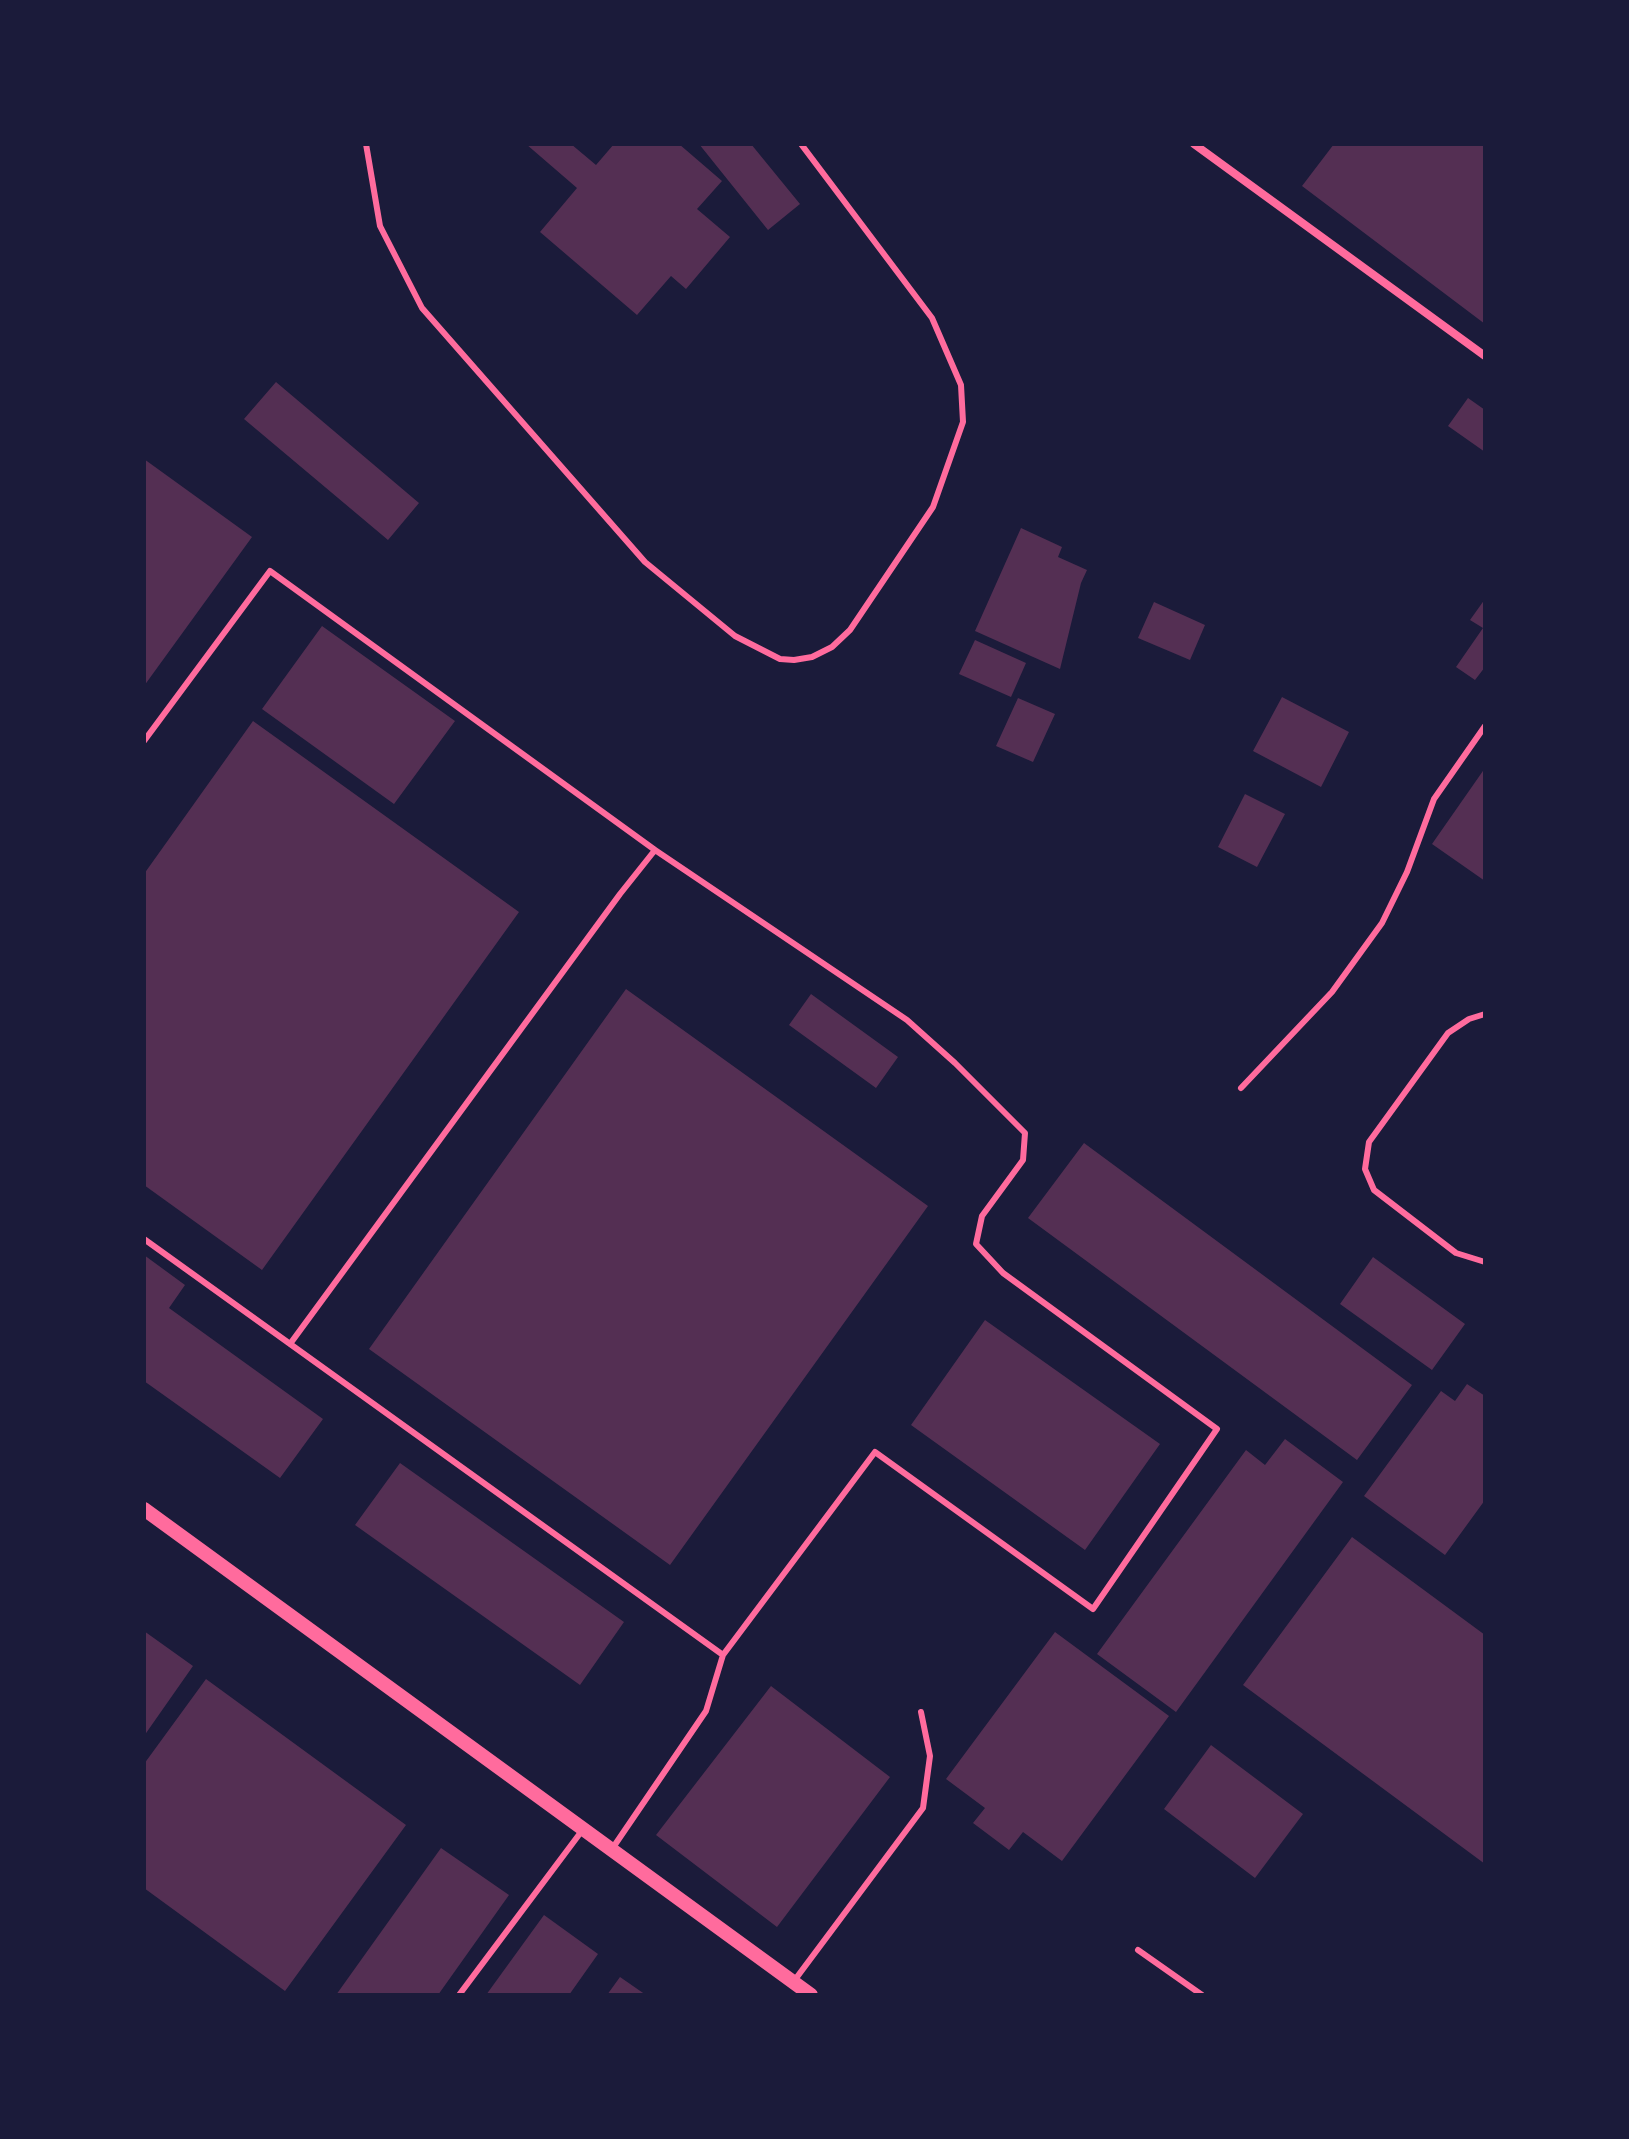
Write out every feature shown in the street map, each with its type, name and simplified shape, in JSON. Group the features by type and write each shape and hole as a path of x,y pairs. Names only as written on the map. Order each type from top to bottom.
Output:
{"street":[{"path":"1194,144 1485,356"},
{"path":"144,1509 811,1995"}],"lane":[{"path":"366,144 380,226 422,308 645,562 735,636 780,659 794,660 812,657 832,647 850,630 933,507 963,422 961,385 932,318 801,144"},
{"path":"144,741 270,571 655,850 907,1020 955,1063 1025,1133 1023,1160 982,1216 976,1244 1003,1273 1217,1429 1093,1609 875,1452 723,1655 706,1711 612,1849"},
{"path":"1241,1088 1332,992 1382,923 1407,872 1434,799 1485,726"},
{"path":"290,1344 655,850"},
{"path":"1485,1014 1469,1019 1448,1033 1369,1142 1365,1169 1374,1190 1456,1253 1485,1262"},
{"path":"144,1239 723,1655"},
{"path":"794,1981 923,1808 930,1756 921,1712"},
{"path":"459,1995 584,1828"},
{"path":"1138,1950 1202,1995"}],"building":[{"path":"526,144 571,144 596,165 614,144 679,144 722,181 697,209 730,237 686,289 671,276 637,315 540,232 577,188"},
{"path":"699,144 751,144 800,204 768,230"},
{"path":"1334,144 1485,144 1485,324 1302,186"},
{"path":"276,382 419,503 388,540 244,419"},
{"path":"1468,398 1485,410 1485,452 1448,426"},
{"path":"144,459 252,537 144,686"},
{"path":"1021,528 1062,547 1058,557 1087,570 1060,669 975,631"},
{"path":"1485,599 1485,667 1475,680 1456,667 1483,628 1470,620"},
{"path":"1154,602 1205,625 1190,660 1138,638"},
{"path":"322,626 455,721 394,804 262,709"},
{"path":"975,640 1026,663 1011,697 959,674"},
{"path":"1282,697 1349,732 1321,787 1253,751"},
{"path":"1018,698 1055,714 1033,762 996,746"},
{"path":"253,721 519,912 262,1270 144,1185 144,874"},
{"path":"1485,768 1485,881 1432,844"},
{"path":"1245,794 1285,814 1257,867 1218,847"},
{"path":"626,989 928,1206 670,1565 369,1349"},
{"path":"811,994 898,1057 876,1088 789,1025"},
{"path":"1084,1143 1412,1385 1357,1460 1028,1218"},
{"path":"144,1255 185,1285 169,1308 323,1419 280,1478 144,1381"},
{"path":"1373,1257 1465,1324 1432,1370 1340,1304"},
{"path":"985,1320 1160,1444 1085,1550 911,1425"},
{"path":"1467,1384 1485,1396 1485,1500 1445,1555 1364,1496 1441,1391 1455,1401"},
{"path":"1285,1439 1343,1482 1176,1712 1097,1654 1246,1450 1265,1465"},
{"path":"400,1463 624,1622 580,1685 355,1525"},
{"path":"1352,1537 1485,1635 1485,1864 1243,1685"},
{"path":"144,1631 193,1666 144,1736"},
{"path":"1055,1632 1169,1716 1062,1861 1023,1832 1009,1850 973,1823 985,1808 946,1779"},
{"path":"206,1679 406,1825 285,1991 144,1888 144,1764"},
{"path":"771,1686 890,1777 777,1927 656,1835"},
{"path":"1211,1745 1303,1814 1255,1878 1164,1809"},
{"path":"441,1848 509,1895 438,1995 336,1995"},
{"path":"544,1915 598,1954 569,1995 486,1995"},
{"path":"620,1977 646,1995 607,1995"}]}
